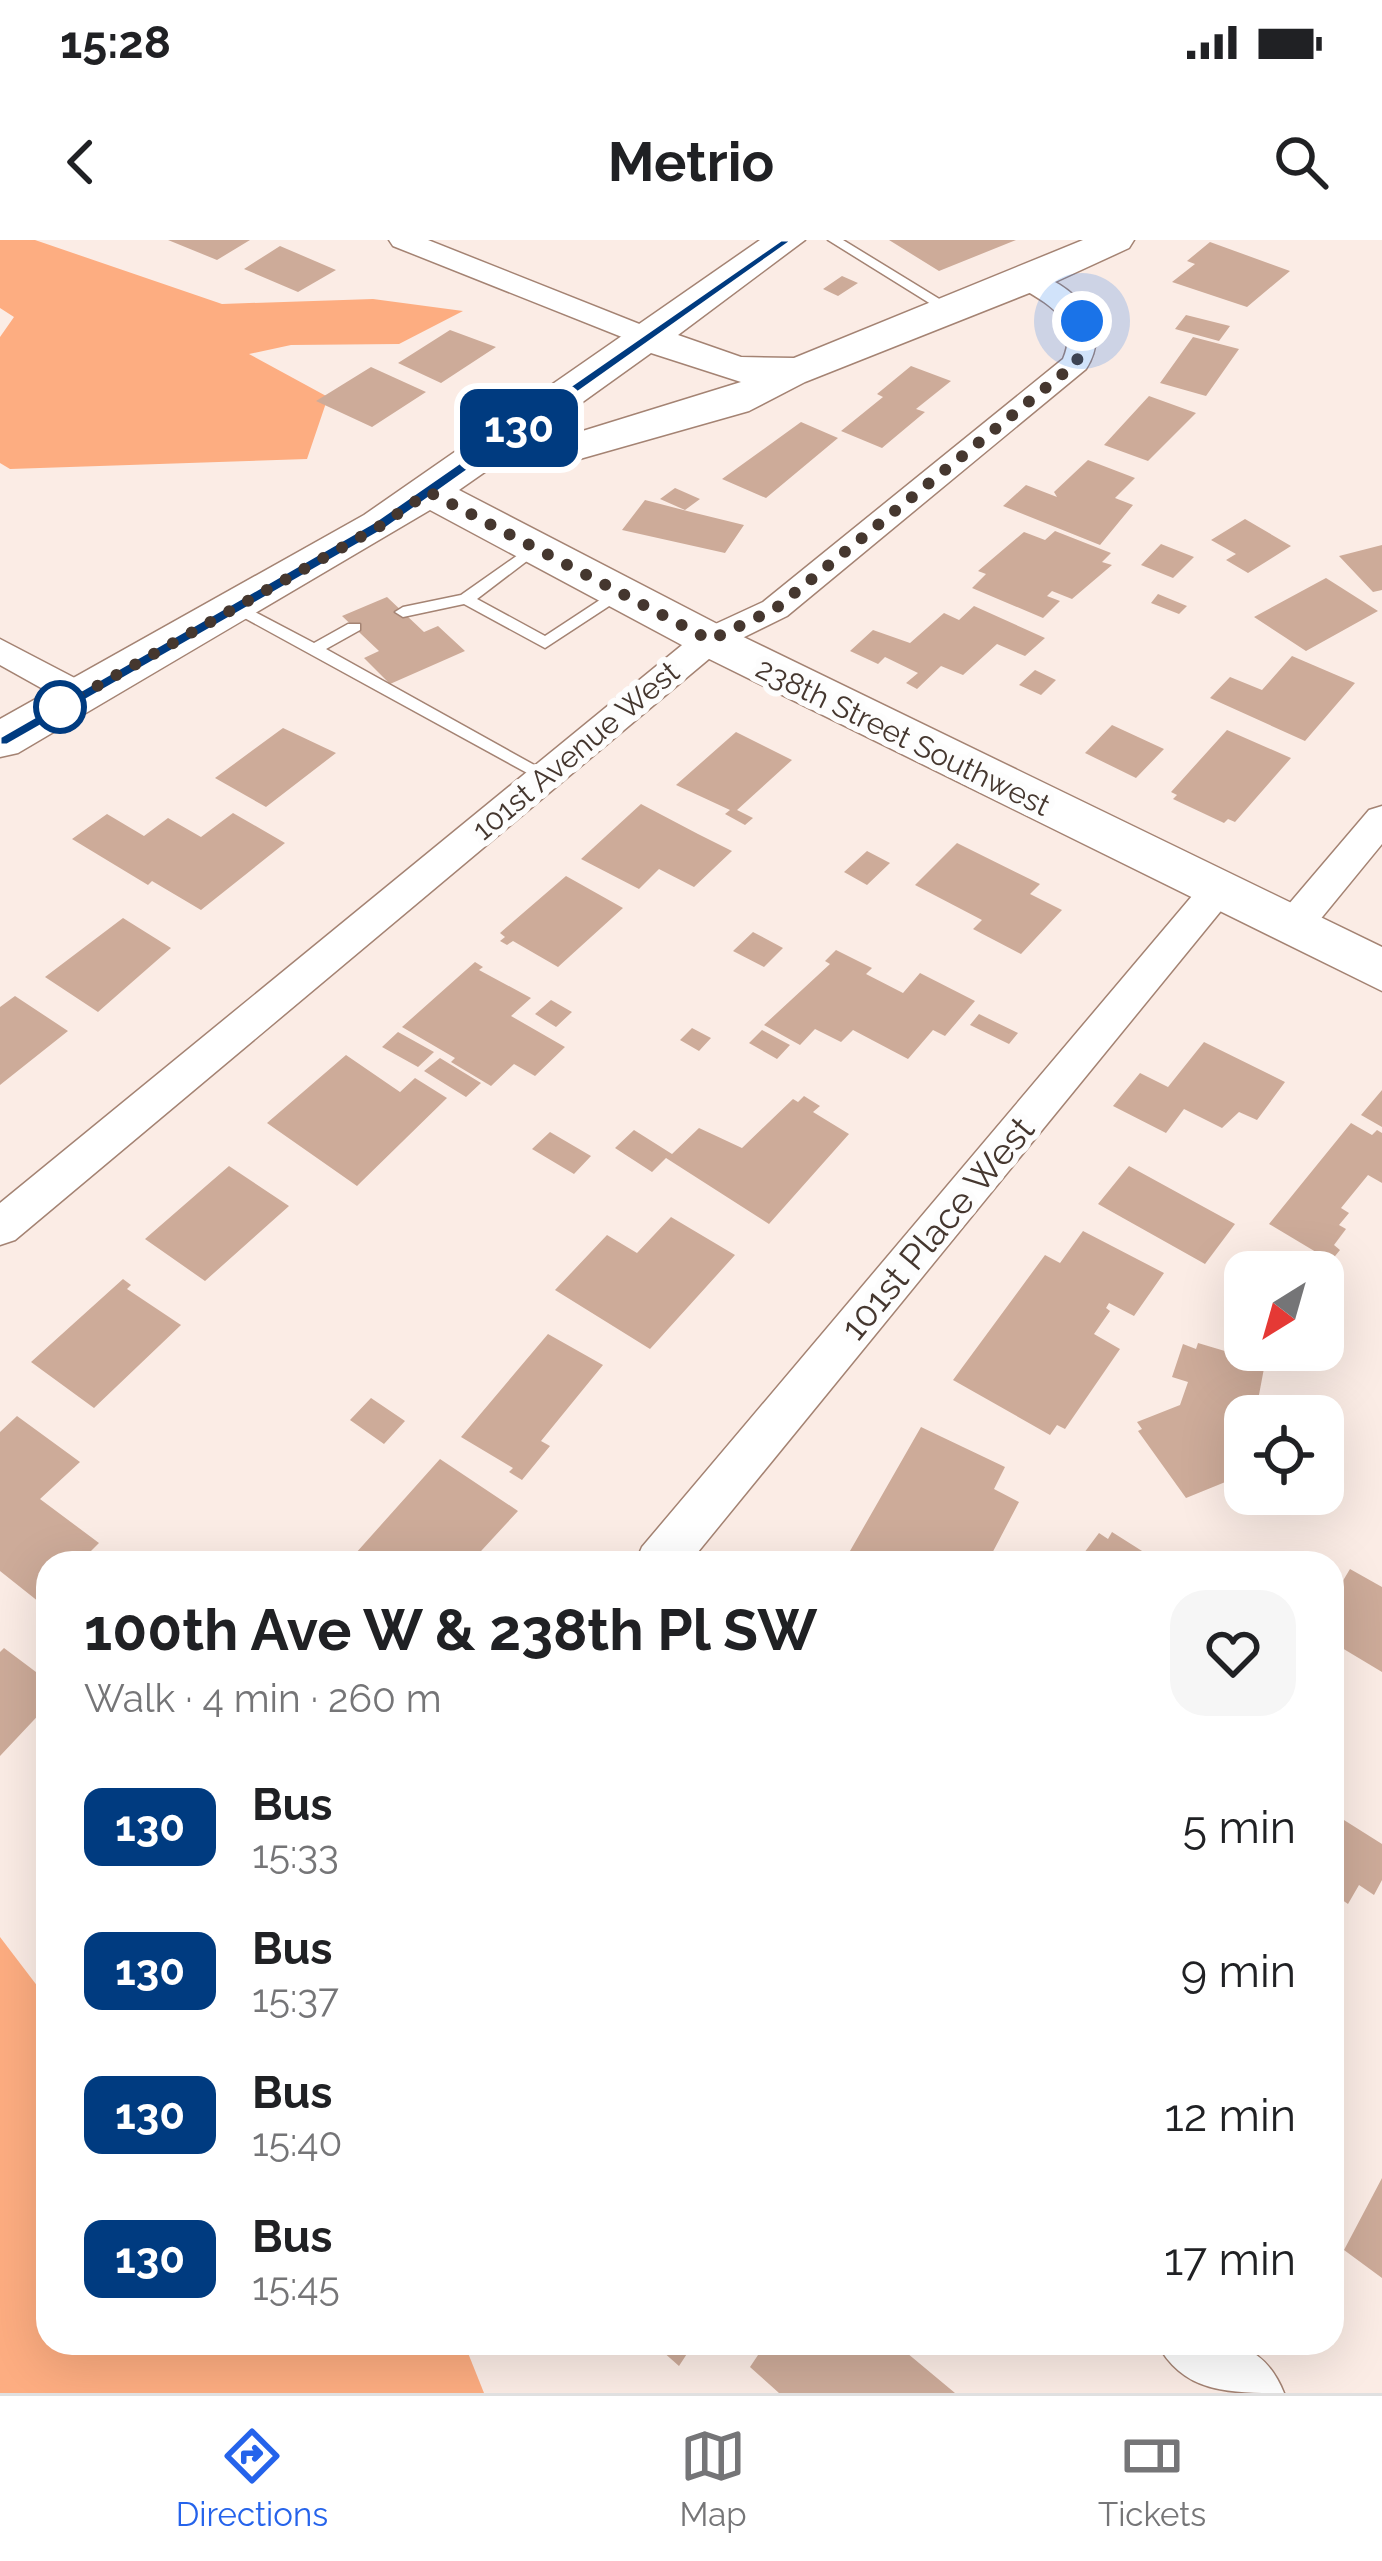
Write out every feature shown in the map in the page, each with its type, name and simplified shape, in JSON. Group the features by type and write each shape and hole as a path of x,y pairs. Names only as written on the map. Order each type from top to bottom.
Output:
{"main road":[{"path":"0,741 429,492 786,240"},
{"path":"483,454 562,451 734,402 1115,240"},
{"path":"646,337 734,371 768,375 802,370"},
{"name":"238th Street Southwest","path":"429,492 710,640 1382,971"}],"street":[{"path":"403,240 646,337"},
{"name":"101st Avenue West","path":"0,1228 710,640 775,609 1076,363 1086,336 1072,306 1028,280"},
{"path":"0,650 80,695"},
{"path":"1291,928 1382,819"},
{"name":"101st Place West","path":"668,1551 1216,892"},
{"path":"1203,2355 1252,2393"}],"lane":[{"path":"834,240 952,311"},
{"path":"403,612 466,599 535,548"},
{"path":"466,599 545,644 622,593"},
{"path":"236,607 546,776"},
{"path":"314,649 354,627"}],"shaded area":[{"path":"0,240 35,240 222,304 373,299 463,311 399,344 291,345 249,354 328,397 307,459 10,469 0,463 0,337 14,317 0,308"},
{"path":"0,1937 36,1984 36,2355 469,2355 484,2393 0,2393"}],"building":[{"path":"168,240 250,240 217,260"},
{"path":"889,240 1016,240 939,271"},
{"path":"1210,242 1290,271 1247,307 1172,282 1195,264 1187,261"},
{"path":"280,246 336,270 298,292 244,269"},
{"path":"842,276 858,283 838,296 823,289"},
{"path":"1186,315 1230,326 1219,341 1175,329"},
{"path":"450,330 496,347 441,383 398,363"},
{"path":"1193,337 1239,349 1206,396 1160,383"},
{"path":"911,366 951,381 916,409 925,412 882,448 841,431 883,397 877,394"},
{"path":"371,367 426,392 372,427 316,401"},
{"path":"1149,396 1196,413 1148,461 1104,445"},
{"path":"801,422 838,438 766,498 722,479"},
{"path":"1088,460 1135,478 1115,498 1133,505 1100,545 1003,506 1026,485 1057,497 1054,492"},
{"path":"675,488 700,499 685,510 660,499"},
{"path":"645,500 744,525 725,553 622,530"},
{"path":"1245,519 1291,546 1248,573 1226,560 1236,554 1211,540"},
{"path":"1055,531 1111,553 1102,562 1112,565 1072,599 1052,591 1047,596 1060,601 1043,618 972,588 986,574 978,571 1024,532 1045,540"},
{"path":"1161,544 1194,557 1173,578 1141,565"},
{"path":"1382,545 1382,590 1373,592 1339,556"},
{"path":"1326,578 1378,611 1306,651 1254,617"},
{"path":"1158,594 1187,606 1179,614 1151,603"},
{"path":"387,597 424,632 438,626 465,651 390,684 364,658 379,651 342,616"},
{"path":"974,606 1045,638 1025,656 997,644 963,675 941,666 917,689 906,683 918,673 885,657 878,664 850,651 873,630 910,643 944,613 959,620"},
{"path":"1292,656 1355,683 1305,741 1210,698 1230,677 1262,690"},
{"path":"1035,670 1056,680 1041,695 1019,685"},
{"path":"1112,725 1164,749 1136,778 1085,753"},
{"path":"283,728 336,753 266,807 215,778"},
{"path":"1227,730 1291,758 1235,822 1228,819 1224,823 1173,799 1177,795 1171,792"},
{"path":"736,732 792,760 737,810 753,818 745,825 725,814 730,810 676,785"},
{"path":"641,804 732,851 694,887 659,869 639,889 581,859"},
{"path":"233,813 285,843 201,910 152,881 148,885 72,839 107,814 144,836 168,818 201,837"},
{"path":"957,843 1040,884 1030,894 1062,910 1021,954 973,929 982,920 915,885"},
{"path":"867,851 890,863 867,885 844,872"},
{"path":"566,876 623,908 558,967 513,941 507,945 500,941 505,937 500,933"},
{"path":"123,918 171,948 98,1012 45,977"},
{"path":"753,932 783,948 764,967 733,951"},
{"path":"836,950 872,968 866,974 903,993 920,973 975,1001 945,1036 933,1030 908,1059 853,1030 841,1042 815,1029 800,1045 764,1025 830,964 825,961"},
{"path":"475,962 483,967 479,970 531,998 511,1016 565,1047 535,1076 514,1064 491,1086 402,1027"},
{"path":"15,996 68,1031 0,1085 0,1007"},
{"path":"551,1000 572,1012 556,1027 535,1014"},
{"path":"979,1014 1018,1033 1009,1044 970,1025"},
{"path":"692,1028 711,1038 699,1051 680,1040"},
{"path":"762,1030 790,1045 777,1059 749,1043"},
{"path":"398,1032 434,1052 418,1067 382,1047"},
{"path":"1204,1042 1285,1082 1257,1120 1239,1112 1222,1128 1184,1109 1166,1133 1113,1106 1140,1073 1168,1087"},
{"path":"346,1055 400,1092 415,1078 447,1098 357,1186 267,1123"},
{"path":"440,1058 481,1083 466,1097 424,1071"},
{"path":"1382,1090 1382,1127 1361,1115"},
{"path":"804,1096 820,1106 813,1112 849,1134 769,1224 666,1158 652,1172 615,1148 634,1130 672,1154 699,1128 742,1148 793,1099 798,1102"},
{"path":"1351,1123 1372,1135 1377,1130 1382,1133 1382,1183 1368,1175 1341,1208 1349,1213 1339,1225 1346,1229 1334,1245 1339,1251 1314,1251 1269,1224"},
{"path":"550,1132 591,1156 574,1174 532,1149"},
{"path":"229,1166 289,1206 205,1281 145,1239"},
{"path":"1129,1166 1235,1224 1205,1264 1098,1204"},
{"path":"671,1217 735,1255 650,1349 555,1290 607,1235 637,1253"},
{"path":"1083,1231 1164,1273 1134,1316 1109,1303 1110,1311 1094,1334 1120,1349 1065,1429 1057,1425 1050,1435 953,1380 1045,1255 1060,1263"},
{"path":"123,1279 131,1285 127,1289 181,1325 94,1408 31,1362"},
{"path":"548,1334 603,1365 541,1441 550,1446 522,1480 509,1472 513,1468 461,1437"},
{"path":"1198,1343 1224,1351 1224,1371 1263,1371 1259,1395 1224,1395 1224,1483 1186,1498 1138,1431 1142,1429 1137,1422 1180,1405 1188,1382 1172,1377 1183,1344 1196,1349"},
{"path":"371,1398 405,1421 384,1444 350,1420"},
{"path":"17,1416 80,1462 40,1499 99,1543 91,1551 36,1551 36,1600 0,1571 0,1432"},
{"path":"921,1427 1005,1467 994,1489 1019,1502 993,1551 850,1551"},
{"path":"440,1459 518,1511 481,1551 358,1551"},
{"path":"1112,1532 1142,1551 1086,1551 1099,1533 1108,1539"},
{"path":"1350,1569 1382,1587 1382,1672 1344,1649 1344,1579"},
{"path":"4,1648 36,1672 36,1718 0,1756 0,1652"},
{"path":"1344,1820 1382,1844 1382,1880 1374,1895 1359,1885 1348,1904 1344,1901"},
{"path":"1382,2178 1382,2278 1344,2250"},
{"path":"667,2355 686,2355 679,2366"},
{"path":"758,2355 909,2355 955,2393 779,2393 750,2367"}],"bus line":[{"name":"130","path":"0,741 380,526 786,240"}],"route":[{"path":"60,707 380,526 429,492 710,640 775,609 1076,363 1086,336 1082,321"}]}
